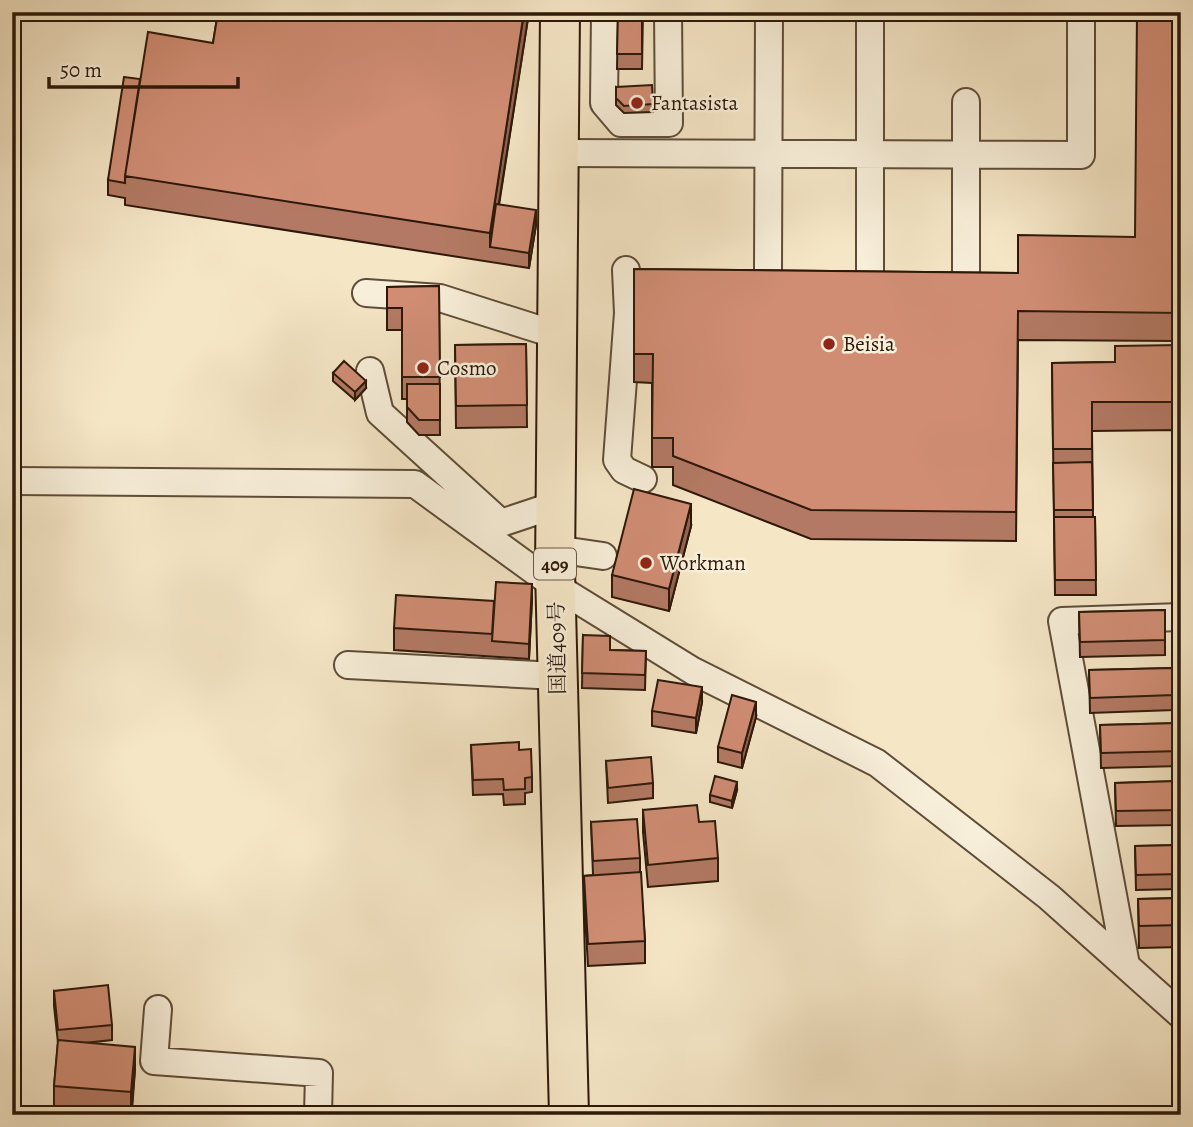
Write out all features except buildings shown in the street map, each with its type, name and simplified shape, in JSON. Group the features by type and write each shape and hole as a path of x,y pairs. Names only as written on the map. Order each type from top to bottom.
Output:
{"highway":[{"name":"国道409号","path":"560,12 555,586 569,1115"}],"street":[{"path":"605,12 604,103 621,123 669,124 668,12"},
{"path":"768,270 769,12"},
{"path":"870,12 870,271"},
{"path":"558,153 1081,155 1082,12"},
{"path":"966,102 966,271"},
{"path":"626,270 628,313 617,460 624,470 643,479"},
{"path":"366,293 440,298 557,335"},
{"path":"370,371 380,413 501,523 555,505"},
{"path":"12,481 415,484 555,586 693,671 877,763 1049,897 1181,1015"},
{"path":"555,549 603,556"},
{"path":"1126,965 1062,621 1181,617"},
{"path":"348,665 557,676"},
{"path":"158,1009 154,1062 319,1073 318,1115"}],"place":[{"name":"Fantasista","path":"637,103"},
{"name":"Beisia","path":"829,344"},
{"name":"Cosmo","path":"423,368"},
{"name":"Workman","path":"646,563"}]}
